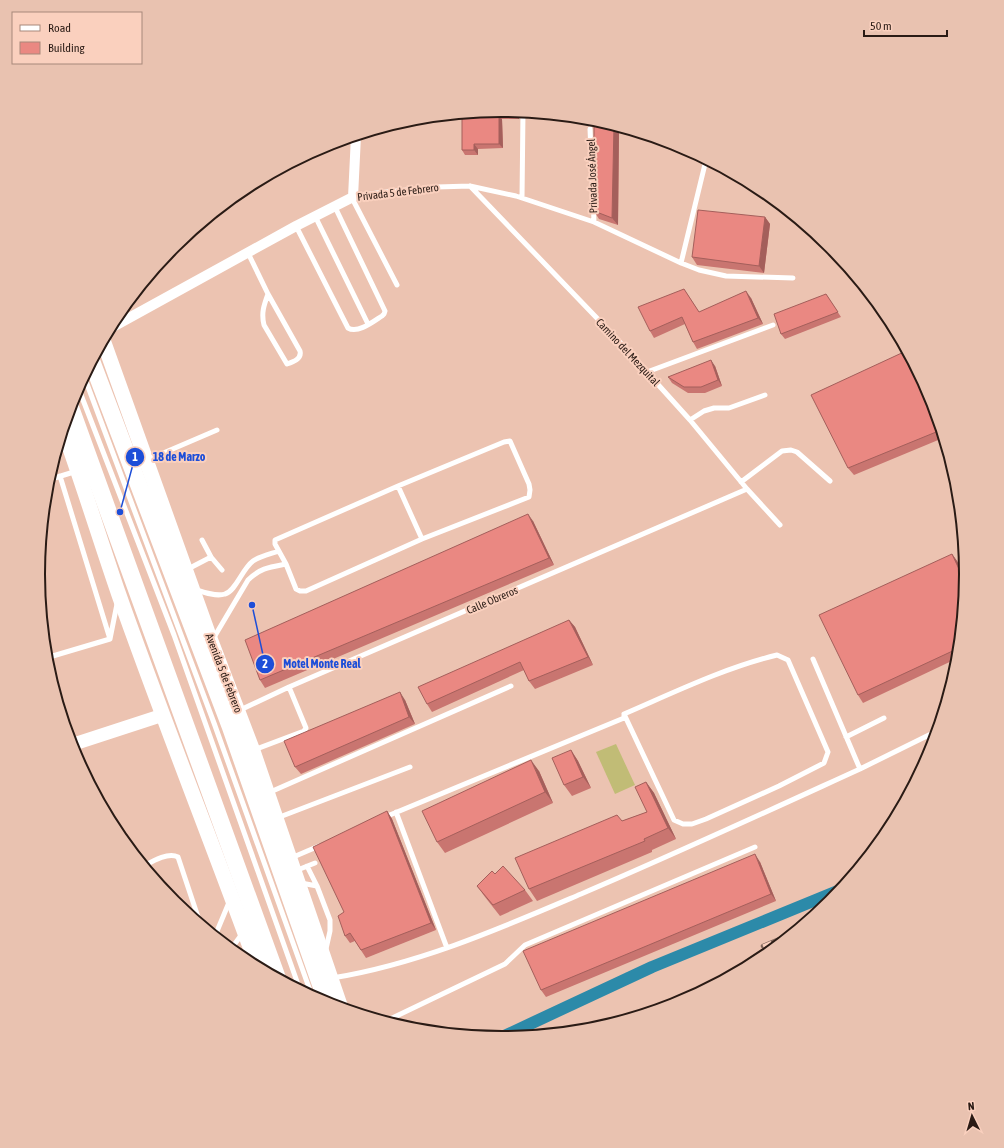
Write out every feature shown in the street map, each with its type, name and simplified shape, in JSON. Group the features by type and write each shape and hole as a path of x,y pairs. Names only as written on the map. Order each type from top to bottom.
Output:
{"highway":[{"name":"Avenida 5 de Febrero","path":"94,368 230,726 324,995"},
{"path":"73,416 275,971"}],"main road":[{"name":"Avenida 5 de Febrero","path":"105,346 192,589 253,751 276,819 297,870 339,1001"},
{"path":"66,438 119,594 254,958"}],"street":[{"path":"353,198 356,141"},
{"name":"Privada 5 de Febrero","path":"119,324 296,226 353,198"},
{"path":"78,743 163,715"}],"lane":[{"path":"522,198 523,118"},
{"name":"Privada José Ángel","path":"590,129 594,222"},
{"path":"681,263 705,164"},
{"name":"Privada 5 de Febrero","path":"353,198 377,193 437,186 470,186 516,196 594,222 699,270 726,276 793,278"},
{"name":"Camino del Mezquital","path":"470,186 612,333 690,420 741,482 780,525"},
{"path":"353,198 397,285"},
{"path":"296,226 348,328 351,330 368,324 382,316 384,314 384,310 335,207"},
{"path":"315,216 368,324"},
{"path":"248,253 268,294 300,351 300,358 290,363 286,364 264,325 262,318 263,309 268,294"},
{"path":"647,372 773,325"},
{"path":"87,384 214,723 309,988"},
{"path":"690,420 714,408 729,408 765,395"},
{"path":"81,396 174,635 297,983"},
{"path":"146,460 217,430"},
{"path":"504,442 510,442 529,484 529,496 422,539 306,591 296,589 286,564 275,544 275,540 277,539 398,486 504,442"},
{"path":"741,482 782,451 791,450 797,452 830,480"},
{"path":"56,477 78,471"},
{"path":"60,476 110,639"},
{"path":"398,486 422,539"},
{"name":"Calle Obreros","path":"238,711 747,489"},
{"path":"202,540 211,558 222,570"},
{"path":"192,589 216,595 225,594 231,591 243,571 252,562 262,556 278,551"},
{"path":"186,570 211,558"},
{"path":"211,641 248,580 256,572 286,564"},
{"path":"110,639 119,594"},
{"path":"53,656 110,639"},
{"path":"377,820 624,718 624,714 726,670 777,655 788,660 792,667 828,752 824,763 802,775 706,819 692,824 683,824 674,820 624,714"},
{"path":"813,659 860,769"},
{"path":"267,794 511,686"},
{"path":"253,751 304,731 306,728 289,688"},
{"path":"846,737 884,718"},
{"path":"331,978 363,973 447,948 534,914 669,856 860,769 930,735"},
{"path":"276,819 410,767"},
{"path":"396,812 447,948"},
{"path":"297,870 324,843"},
{"path":"394,1017 505,964 526,945 755,847"},
{"path":"148,864 170,855 178,857 197,914"},
{"path":"297,870 315,863"},
{"path":"297,870 317,886 330,920 330,931 324,955"},
{"path":"297,870 317,886"},
{"path":"217,931 231,895"},
{"path":"234,944 244,931"}],"shaded area":[{"path":"616,744 635,785 615,794 596,752"}],"building":[{"path":"499,117 499,144 474,144 474,150 462,150 462,119"},
{"path":"594,127 614,132 612,218 594,211"},
{"path":"698,210 765,217 759,266 692,257"},
{"path":"684,289 699,312 746,291 758,318 693,342 682,317 650,331 638,307"},
{"path":"826,294 838,312 781,334 774,314"},
{"path":"902,353 924,399 936,432 848,468 811,395"},
{"path":"711,360 718,380 701,387 684,387 668,377"},
{"path":"528,514 549,558 260,680 245,640"},
{"path":"952,554 959,569 958,604 952,651 858,695 819,615"},
{"path":"569,620 588,657 529,681 520,662 427,704 418,687"},
{"path":"400,692 409,717 295,767 284,741"},
{"path":"571,750 583,777 564,785 552,758"},
{"path":"531,760 545,792 437,842 422,811"},
{"path":"646,782 668,828 644,839 645,841 529,889 515,858 617,815 622,821 647,812 635,787"},
{"path":"387,811 431,923 361,950 350,933 345,936 338,916 344,912 313,847"},
{"path":"755,854 771,894 541,990 523,951"},
{"path":"503,866 525,890 493,905 477,886 492,871 495,874"}],"waterway":[{"path":"516,1031 652,967 826,896"}],"railway":[{"path":"763,946 774,941"}],"place":[{"name":"18 de Marzo","path":"120,512"},
{"name":"Motel Monte Real","path":"252,605"}]}
